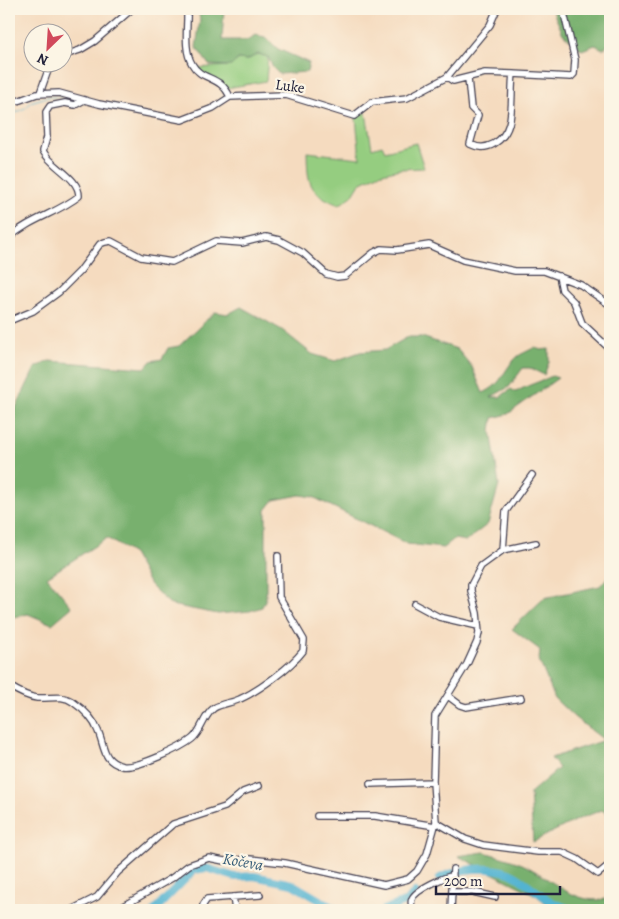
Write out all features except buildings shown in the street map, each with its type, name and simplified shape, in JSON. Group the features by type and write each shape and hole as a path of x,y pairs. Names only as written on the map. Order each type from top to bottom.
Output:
{"street":[{"path":"72,53 95,42 132,9"},
{"path":"187,9 187,47 192,64 200,73 224,85 230,97"},
{"name":"Luke","path":"40,93 58,93 182,120 213,108 230,97 286,95 354,116 372,102 407,98 447,77 490,25 497,9"},
{"path":"447,77 453,81 468,79 485,73 573,76 574,60 563,9"},
{"path":"9,104 40,93 47,72"},
{"path":"468,79 471,108 478,115 470,144 477,148 490,146 502,136 509,124 513,74"},
{"path":"9,238 26,224 38,220 79,196 75,182 56,168 43,151 47,138 46,112 50,106 65,103 75,105 84,100"},
{"path":"9,321 33,311 59,292 80,271 100,244 111,241 141,257 172,262 216,241 242,243 266,237 303,253 326,274 337,277 345,276 372,253 382,249 397,250 429,245 463,260 516,271 544,270 581,284 610,305"},
{"path":"560,276 562,290 574,302 582,323 610,349"},
{"path":"502,550 506,511 532,475"},
{"path":"116,910 172,878 189,865 209,858 224,861 263,859 375,884 396,884 408,879 417,871 427,854 435,824 432,782 435,716 473,653 477,642 478,626 471,584 481,566 502,550 536,543"},
{"path":"9,686 35,698 64,697 73,702 93,722 106,758 122,766 132,767 192,739 202,722 215,708 239,700 299,656 305,645 304,640 279,598 278,556"},
{"path":"415,604 439,617 478,626"},
{"path":"448,696 460,706 466,707 521,698"},
{"path":"370,784 432,782"},
{"path":"72,910 97,897 118,872 173,824 225,807 243,792 259,786"},
{"path":"9,794 9,840"},
{"path":"317,816 375,816 435,824 465,839 483,845 538,852 562,852 577,859 598,874 610,864"},
{"path":"413,910 411,903 414,895 453,872 451,910"},
{"path":"453,892 473,892 496,897"},
{"path":"204,910 203,904 207,899 260,895"},
{"path":"233,897 235,910"}],"green space":[{"path":"198,9 224,9 222,40 248,40 255,35 265,37 278,49 309,63 307,72 279,74 273,68 268,57 258,54 247,60 238,59 231,66 209,65 196,47 200,20"},
{"path":"552,9 610,9 610,44 603,49 595,45 582,50 563,34"},
{"path":"258,54 268,57 266,81 227,88 194,68 230,66 239,59 247,60"},
{"path":"363,111 366,113 372,148 382,145 385,151 416,143 424,168 400,169 378,174 360,183 352,196 339,205 321,196 311,185 307,152 360,158 356,118"},
{"path":"241,307 282,330 312,354 335,361 360,352 385,350 408,337 422,337 457,349 472,367 483,393 495,386 517,357 535,347 540,350 549,349 549,362 544,375 530,368 523,368 509,387 491,397 500,397 511,389 516,392 552,376 558,378 508,414 493,418 491,430 499,485 488,524 466,541 454,539 443,548 407,544 313,497 300,495 274,500 266,510 266,598 262,607 250,611 218,614 171,605 150,585 133,554 107,538 47,577 72,607 52,624 28,614 9,618 9,422 35,368 49,361 145,368 151,361 162,359 168,348 179,346 215,312 228,314"},
{"path":"610,574 610,830 608,815 602,810 576,820 533,842 530,793 559,768 551,758 604,740 574,717 555,699 539,660 540,650 512,629 544,598 600,586"},
{"path":"484,852 522,864 574,895 597,900 610,898 610,910 554,910 536,895 458,856"}],"waterway":[{"path":"9,116 27,107 30,102 47,97 62,97"},
{"name":"Kočeva","path":"155,910 194,870 206,868 235,877 254,876 292,884 337,910"},
{"name":"Kočeva","path":"440,878 452,873 474,869 507,872 550,901 572,910"},
{"name":"Kočeva","path":"384,910 407,901 415,892"}]}
